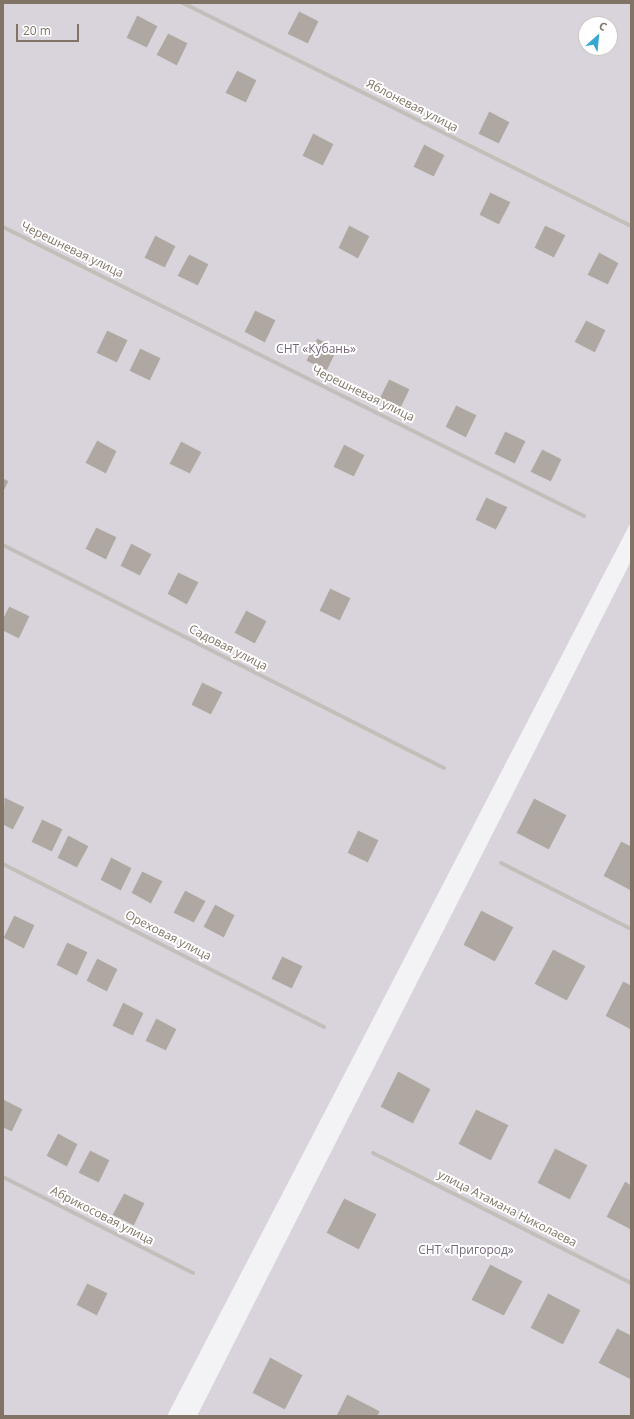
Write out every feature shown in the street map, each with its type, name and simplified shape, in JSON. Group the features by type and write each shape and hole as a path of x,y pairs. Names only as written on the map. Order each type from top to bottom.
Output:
{"street":[{"name":"Яблоневая улица","path":"184,3 631,226"},
{"name":"Черешневая улица","path":"3,227 584,516"},
{"name":"Садовая улица","path":"3,545 444,768"},
{"path":"501,863 631,929"},
{"name":"Ореховая улица","path":"3,864 324,1026"},
{"name":"улица Атамана Николаева","path":"373,1153 631,1283"},
{"name":"Абрикосовая улица","path":"3,1177 193,1273"}],"green space":[{"name":"СНТ «Кубань»","path":"3,3 631,3 631,522 167,1416 3,1416"},
{"name":"СНТ «Пригород»","path":"631,561 631,1416 197,1416"}],"building":[{"path":"299,11 319,21 308,44 287,34"},
{"path":"137,15 158,26 147,48 126,38"},
{"path":"168,33 188,43 177,66 156,55"},
{"path":"237,70 257,80 246,103 225,93"},
{"path":"489,111 510,122 499,144 478,134"},
{"path":"313,133 334,144 323,166 302,156"},
{"path":"424,144 445,155 434,177 413,167"},
{"path":"490,192 511,202 499,225 479,215"},
{"path":"349,225 370,236 358,259 338,248"},
{"path":"545,225 566,235 554,258 534,248"},
{"path":"155,235 176,246 165,268 144,258"},
{"path":"599,252 619,263 608,285 587,275"},
{"path":"189,254 209,264 198,286 177,276"},
{"path":"255,310 276,320 265,343 244,332"},
{"path":"586,320 606,330 595,353 574,342"},
{"path":"107,330 128,340 117,363 96,353"},
{"path":"317,338 338,348 327,371 306,361"},
{"path":"140,348 161,358 150,381 129,371"},
{"path":"389,379 410,389 399,412 378,401"},
{"path":"456,405 477,415 466,438 445,427"},
{"path":"505,431 526,441 515,464 494,454"},
{"path":"97,440 117,451 106,474 85,463"},
{"path":"181,441 202,452 190,474 169,464"},
{"path":"344,444 365,455 354,477 333,467"},
{"path":"542,449 562,459 551,482 530,472"},
{"path":"3,478 9,481 3,493"},
{"path":"486,497 508,507 496,530 475,520"},
{"path":"96,527 117,537 106,560 85,549"},
{"path":"131,543 152,554 140,576 120,566"},
{"path":"178,572 199,582 187,605 167,594"},
{"path":"330,588 351,598 340,621 319,611"},
{"path":"9,606 30,616 19,639 3,631 3,618"},
{"path":"246,610 267,621 255,644 234,633"},
{"path":"202,682 223,692 211,715 191,705"},
{"path":"4,797 25,807 13,830 3,825"},
{"path":"534,798 567,815 549,850 516,833"},
{"path":"42,819 63,829 52,852 31,842"},
{"path":"358,830 379,840 368,863 347,853"},
{"path":"68,835 89,846 77,868 57,858"},
{"path":"621,841 631,846 631,891 603,876"},
{"path":"111,857 132,868 121,891 100,880"},
{"path":"142,871 163,881 151,904 131,893"},
{"path":"185,890 206,901 194,923 173,913"},
{"path":"215,904 235,915 224,938 203,927"},
{"path":"481,910 514,927 495,962 463,945"},
{"path":"14,915 35,925 24,949 3,938"},
{"path":"67,942 88,952 77,976 56,965"},
{"path":"553,949 586,966 567,1001 534,984"},
{"path":"282,956 303,966 292,989 271,979"},
{"path":"97,958 118,969 107,992 86,981"},
{"path":"623,981 631,985 631,1030 605,1016"},
{"path":"123,1002 144,1013 133,1036 112,1026"},
{"path":"156,1018 177,1029 166,1051 145,1041"},
{"path":"398,1071 431,1089 413,1124 380,1107"},
{"path":"3,1099 23,1109 12,1132 3,1128"},
{"path":"476,1109 509,1125 491,1161 458,1144"},
{"path":"58,1133 78,1144 67,1167 46,1156"},
{"path":"555,1148 588,1165 570,1200 537,1183"},
{"path":"90,1150 110,1160 99,1183 78,1173"},
{"path":"625,1181 631,1185 631,1230 606,1217"},
{"path":"124,1193 145,1203 134,1226 112,1215"},
{"path":"344,1198 377,1214 359,1250 326,1233"},
{"path":"490,1264 523,1281 504,1316 471,1300"},
{"path":"87,1283 108,1293 97,1316 76,1305"},
{"path":"548,1293 581,1310 563,1345 530,1328"},
{"path":"617,1328 631,1335 631,1380 598,1363"},
{"path":"270,1357 303,1375 285,1410 252,1393"},
{"path":"347,1394 380,1411 378,1416 336,1416"}]}
